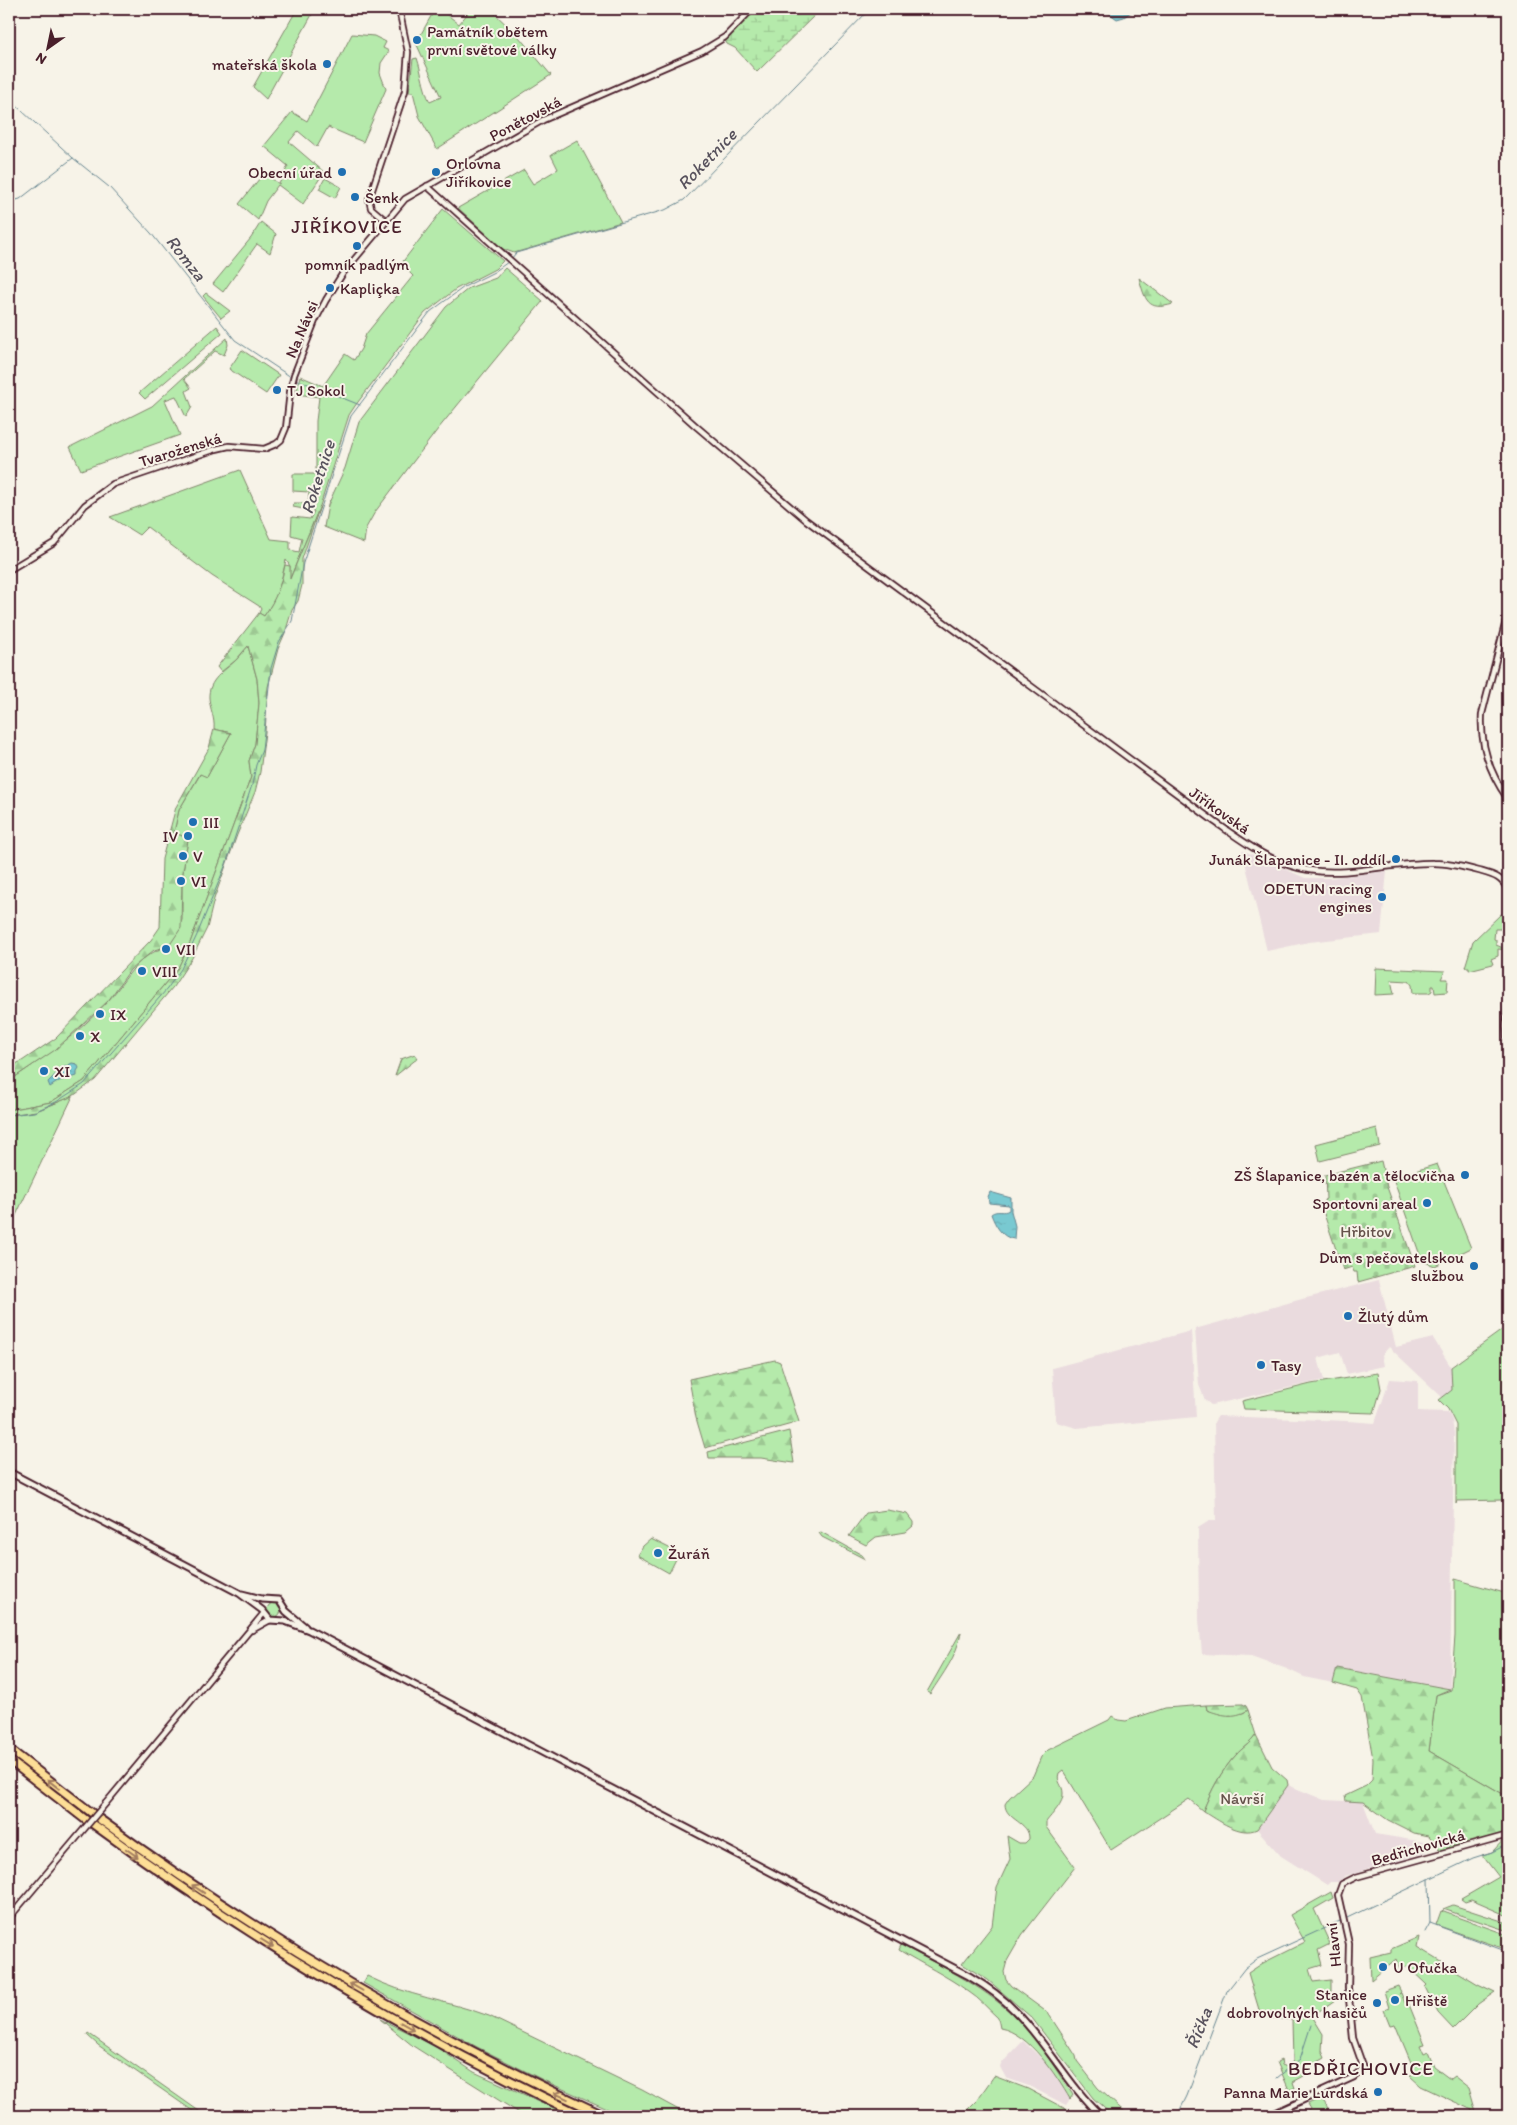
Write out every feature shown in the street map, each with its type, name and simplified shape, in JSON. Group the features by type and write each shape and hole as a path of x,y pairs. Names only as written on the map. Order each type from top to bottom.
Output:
{"highway":[{"path":"9,1749 95,1815 194,1886 316,1964 467,2048 540,2086 605,2116"},
{"path":"9,1760 89,1822 242,1928 366,2004 538,2095 583,2116"}],"main road":[{"path":"9,1472 239,1593 264,1612 270,1620 279,1620 310,1630 434,1697 969,1976 994,1992 1016,2012 1048,2051 1076,2091 1100,2116"},
{"path":"239,1593 269,1600 279,1600 285,1609 310,1630"},
{"path":"264,1612 264,1605 269,1600"},
{"path":"279,1620 284,1614 285,1609"}],"street":[{"path":"385,220 371,208 369,199 405,91 408,52 399,9"},
{"name":"Ponětovská","path":"427,186 543,120 702,50 725,37 752,9"},
{"name":"Na Návsi","path":"284,434 294,375 315,321 337,282 385,220 405,199 427,186"},
{"name":"Jiříkovská","path":"427,186 697,427 806,520 1262,855 1294,866 1323,872 1434,862 1493,875 1504,882 1508,891"},
{"name":"Tvaroženská","path":"9,570 54,543 85,505 113,484 216,449 230,446 264,449 278,442 284,434"},
{"path":"1508,614 1484,705 1482,724 1483,743 1491,769 1497,784 1508,799"},
{"path":"1508,990 1506,1027 1508,1046"},
{"path":"9,1918 251,1631 264,1612"},
{"path":"251,1631 270,1620"},
{"name":"Bedřichovická","path":"1339,1890 1344,1882 1356,1877 1508,1836"},
{"name":"Hlavní","path":"1268,2116 1354,2077 1364,2069 1353,2038 1348,1988 1349,1944 1338,1898 1339,1890"}],"shaded area":[{"path":"1242,850 1305,878 1329,878 1387,871 1381,934 1309,942 1267,951"},
{"path":"1379,1280 1396,1347 1433,1338 1451,1367 1452,1390 1443,1398 1389,1347 1382,1355 1384,1366 1347,1374 1340,1352 1318,1358 1324,1380 1211,1405 1205,1400 1199,1385 1195,1329"},
{"path":"1191,1331 1196,1417 1077,1428 1056,1422 1052,1368"},
{"path":"1390,1379 1418,1381 1418,1411 1448,1412 1452,1420 1454,1433 1450,1689 1337,1668 1333,1683 1304,1677 1251,1656 1202,1654 1199,1620 1198,1528 1209,1521 1216,1521 1214,1422 1218,1416 1375,1423"},
{"path":"1288,1785 1324,1800 1363,1802 1375,1834 1424,1842 1427,1852 1391,1863 1387,1860 1384,1864 1345,1876 1339,1882 1330,1882 1327,1885 1281,1856 1257,1829"},
{"path":"1023,2041 1053,2069 1070,2099 1066,2105 1029,2086 1006,2078 1000,2067"}],"green space":[{"path":"297,9 315,9 266,99 253,87"},
{"path":"435,9 440,9 459,24 468,13 464,9 490,9 519,37 551,75 437,149 419,116 413,92 409,92 413,59 417,58 430,102 441,97 416,43"},
{"path":"756,9 821,9 757,72 725,40"},
{"path":"352,34 374,36 386,42 383,48 389,51 381,63 380,73 386,89 363,142 328,127 317,147 298,131 289,142 324,172 303,204 278,185 266,201 258,220 239,204 264,173 279,184 288,166 264,146 292,112 307,121"},
{"path":"577,140 621,222 514,253 503,249 458,208 524,170 533,184 558,169 551,155"},
{"path":"325,178 341,187 335,198 319,189"},
{"path":"443,209 503,261 495,269 456,289 425,313 355,406 349,415 320,506 289,581 290,566 286,560 276,596 264,616 259,613 261,609 259,606 212,576 147,527 139,535 110,517 240,470 271,539 290,541 290,550 299,552 302,538 291,535 292,517 310,519 314,511 293,507 294,503 308,503 309,492 293,491 293,474 316,474 316,421 319,397 296,394 300,376 323,386 345,354 354,360 361,349 366,334 413,276 401,264"},
{"path":"261,222 276,234 270,253 257,244 223,292 213,284 251,238"},
{"path":"505,268 543,301 438,429 375,512 366,528 364,543 324,527 328,505 345,468 359,422 446,307 469,288 496,278"},
{"path":"1139,278 1173,304 1158,306 1148,302"},
{"path":"206,293 230,311 221,318 203,296"},
{"path":"217,326 222,333 145,399 139,393"},
{"path":"227,338 228,345 224,355 215,351 184,379 191,388 186,391 192,407 186,417 176,396 165,400 180,435 81,470 70,447 152,406"},
{"path":"242,350 279,375 266,394 229,369"},
{"path":"320,506 302,559 302,585 298,601 292,610 278,649 268,687 265,732 260,772 255,792 214,899 207,928 192,958 173,987 95,1080 73,1096 36,1111 9,1115 9,1110 51,1102 84,1081 178,968 190,943 251,777 249,761 255,744 259,703 257,679 248,646 236,660 221,672 217,667 259,613 264,616 272,604 278,592 285,565 290,566 290,579"},
{"path":"248,646 257,679 259,703 255,744 249,761 251,777 190,943 178,968 84,1081 51,1102 9,1110 9,1081 48,1054 85,1024 108,1001 140,961 157,950 169,946 182,920 182,879 188,839 174,832 179,810 201,773 207,777 231,733 214,729 209,692 218,676"},
{"path":"214,729 231,733 207,777 200,774 179,810 174,832 188,839 182,879 181,928 169,946 154,950 130,970 108,1001 55,1050 9,1081 9,1067 22,1061 56,1038 151,940 160,927 162,859 176,807 209,748"},
{"path":"1501,914 1506,915 1508,920 1507,929 1495,929 1494,939 1496,940 1496,945 1508,950 1498,949 1498,956 1491,959 1493,964 1469,970 1469,967 1465,967 1473,941"},
{"path":"1376,968 1445,971 1441,979 1448,979 1447,992 1435,993 1434,986 1432,986 1432,991 1429,993 1413,993 1412,985 1409,981 1391,980 1394,994 1375,995"},
{"path":"415,1054 418,1058 395,1076 401,1059"},
{"path":"73,1096 9,1230 9,1115 36,1111"},
{"path":"1377,1128 1380,1146 1320,1161 1316,1144"},
{"name":"Hřbitov","path":"1381,1161 1387,1187 1415,1266 1358,1282 1357,1272 1354,1272 1352,1267 1343,1270 1321,1205 1325,1204 1324,1200 1326,1199 1325,1175"},
{"name":"Sportovni areal","path":"1437,1164 1471,1248 1435,1266 1422,1261 1393,1178"},
{"path":"1502,1330 1508,1339 1508,1503 1502,1500 1457,1501 1456,1504 1456,1425 1448,1409 1439,1400 1452,1390 1451,1367"},
{"path":"775,1360 780,1362 799,1422 705,1448 696,1418 689,1379"},
{"path":"1378,1373 1381,1389 1374,1413 1244,1409 1242,1401 1311,1384"},
{"path":"789,1431 794,1463 761,1458 709,1458 708,1452"},
{"path":"887,1510 907,1514 913,1522 913,1526 906,1532 876,1537 866,1545 849,1536 866,1513"},
{"path":"821,1532 862,1555 865,1559 822,1537 819,1533"},
{"path":"651,1539 679,1553 669,1573 637,1555"},
{"path":"1455,1579 1508,1594 1508,1797 1429,1751 1436,1695 1451,1690 1455,1636"},
{"path":"271,1603 277,1603 281,1610 277,1617 271,1617 267,1613 267,1607"},
{"path":"961,1632 953,1657 930,1694 927,1692"},
{"path":"1337,1668 1450,1689 1436,1695 1429,1751 1508,1797 1508,1833 1442,1851 1428,1836 1414,1833 1388,1820 1363,1802 1346,1801 1345,1796 1366,1786 1372,1780 1373,1759 1362,1697 1357,1690 1333,1683"},
{"path":"1243,1704 1248,1710 1233,1715 1222,1715 1207,1710 1206,1705"},
{"path":"1206,1705 1207,1710 1243,1713 1248,1710 1256,1735 1236,1755 1221,1774 1203,1811 1189,1799 1111,1850 1063,1770 1059,1773 1058,1779 1063,1790 1063,1797 1046,1822 1046,1827 1075,1867 1022,1935 1007,1961 1004,1972 1006,1980 1011,1986 1048,2013 1076,2056 1077,2061 1098,2088 1129,2116 1113,2116 1093,2098 1032,2018 988,1980 962,1964 992,1926 997,1887 1010,1859 1007,1836 1019,1843 1025,1843 1029,1839 1026,1829 1009,1814 1005,1804 1033,1776 1041,1757 1048,1750 1109,1720 1112,1716 1118,1720 1126,1721 1165,1708"},
{"name":"Návrší","path":"1256,1735 1272,1767 1287,1780 1288,1785 1257,1829 1244,1831 1222,1823 1203,1811 1221,1774 1236,1755"},
{"path":"1508,1835 1508,1916 1471,1900 1465,1902 1461,1899 1499,1877 1482,1855 1492,1852"},
{"path":"1331,1892 1333,1898 1314,1909 1330,1944 1318,1950 1322,1965 1309,1969 1313,1982 1331,1980 1331,1993 1335,2000 1312,2016 1323,2034 1322,2051 1325,2058 1302,2071 1304,2076 1293,2082 1295,2088 1289,2090 1277,2062 1281,2060 1282,2065 1287,2067 1293,2061 1292,2020 1272,2018 1260,2013 1248,1973 1263,1963 1305,1942 1290,1915"},
{"path":"1453,1905 1508,1923 1508,1931 1443,1909"},
{"path":"1441,1911 1508,1935 1508,1950 1436,1925"},
{"path":"1419,1937 1417,1947 1478,1984 1495,1992 1478,2004 1453,2029 1438,2013 1425,1987 1427,1985 1407,1966 1400,1970 1396,1959 1371,1980 1370,1957 1391,1952 1391,1949"},
{"path":"901,1945 980,1989 1009,2011 1043,2050 1073,2095 1070,2099 1041,2056 1031,2046 1011,2032 1000,2028 998,2018 973,1995 899,1950"},
{"path":"367,1976 397,1989 489,2016 642,2090 690,2116 623,2116 543,2080 477,2047 363,1983"},
{"path":"1398,1986 1401,1992 1399,1994 1401,1993 1405,2003 1408,2002 1425,2044 1420,2045 1424,2054 1428,2052 1434,2067 1450,2079 1454,2076 1469,2088 1477,2116 1471,2116 1472,2110 1421,2086 1410,2076 1415,2072 1395,2024 1390,2025 1384,2010 1389,2008 1384,1991"},
{"path":"380,2019 433,2045 474,2072 572,2116 524,2116 413,2046"},
{"path":"88,2033 206,2116 200,2116 98,2045 87,2035"},
{"path":"994,2076 1028,2089 1079,2116 961,2116 977,2100"},
{"path":"1321,2098 1332,2113 1334,2111 1339,2116 1308,2116 1306,2112 1311,2109 1308,2104"}],"water":[{"path":"1103,9 1135,9 1124,17 1117,19"},
{"path":"72,1063 77,1064 79,1068 77,1076 59,1081 50,1087 48,1082 61,1069"},
{"path":"990,1192 1011,1198 1011,1211 1015,1226 1014,1239 1003,1234 991,1214 1009,1210 1009,1205 989,1203 988,1197"}],"waterway":[{"name":"Roketnice","path":"511,259 516,253 665,210 684,200 870,9"},
{"name":"Romza","path":"9,99 73,158 109,187 151,233 235,340 291,377"},
{"path":"9,202 20,199 73,158"},
{"name":"Roketnice","path":"9,1115 34,1112 56,1102 84,1084 167,989 181,969 226,864 252,785 256,765 262,750 271,668 279,642 292,621 303,563 351,416 430,312 464,287 494,272 508,262"},
{"name":"Romza","path":"295,379 360,405"},
{"name":"Říčka","path":"1347,1918 1473,1858 1508,1844"},
{"path":"1425,1932 1430,1923 1429,1879"},
{"name":"Říčka","path":"1177,2116 1187,2096 1227,1991 1245,1968 1257,1959 1340,1921"},
{"path":"1430,1923 1508,1952"},
{"path":"1277,2078 1300,2059 1311,2025"}],"place":[{"name":"Památník obětem první světové války","path":"417,40"},
{"name":"mateřská škola","path":"327,64"},
{"name":"Obecní úřad","path":"342,172"},
{"name":"Orlovna Jiříkovice","path":"436,172"},
{"name":"Šenk","path":"355,197"},
{"name":"pomník padlým","path":"357,246"},
{"name":"Kapliçka","path":"330,288"},
{"name":"TJ Sokol","path":"277,390"},
{"name":"III","path":"193,822"},
{"name":"IV","path":"188,836"},
{"name":"V","path":"183,856"},
{"name":"Junák Šlapanice - II. oddíl","path":"1396,859"},
{"name":"VI","path":"181,881"},
{"name":"ODETUN racing engines","path":"1382,897"},
{"name":"VII","path":"166,949"},
{"name":"VIII","path":"142,971"},
{"name":"IX","path":"100,1014"},
{"name":"X","path":"80,1036"},
{"name":"XI","path":"44,1071"},
{"name":"ZŠ Šlapanice, bazén a tělocvična","path":"1465,1175"},
{"name":"Sportovni areal","path":"1427,1203"},
{"name":"Dům s pečovatelskou službou","path":"1474,1266"},
{"name":"Žlutý dům","path":"1348,1316"},
{"name":"Tasy","path":"1261,1365"},
{"name":"Žuráň","path":"658,1553"},
{"name":"U Ofučka","path":"1383,1967"},
{"name":"Hřiště","path":"1395,2000"},
{"name":"Stanice dobrovolných hasičů","path":"1377,2003"},
{"name":"Panna Marie Lurdská","path":"1378,2092"}],"district":[{"name":"JIŘÍKOVICE","path":"347,226"},
{"name":"BEDŘICHOVICE","path":"1361,2068"}]}
